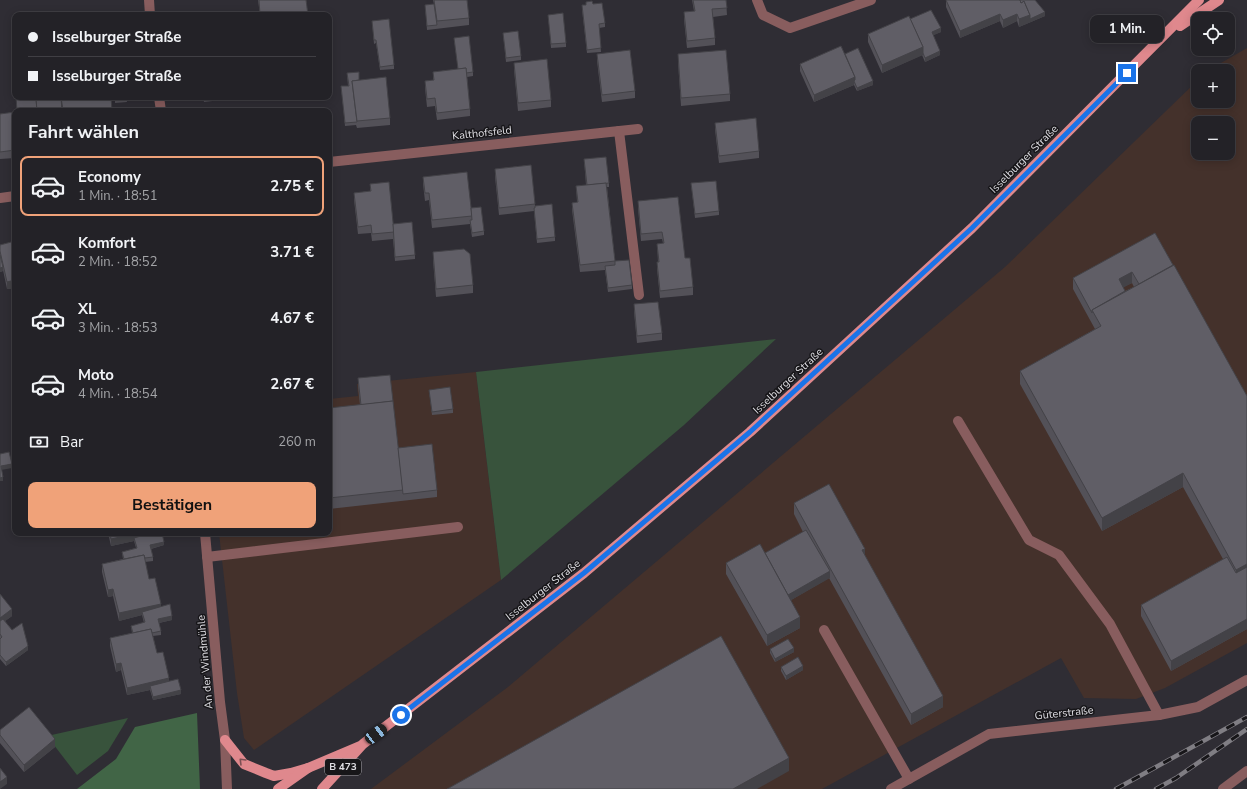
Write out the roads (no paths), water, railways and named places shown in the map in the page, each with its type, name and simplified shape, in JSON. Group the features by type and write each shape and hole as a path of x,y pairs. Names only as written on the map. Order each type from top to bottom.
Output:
{"main road":[{"name":"Isselburger Straße","path":"322,789 363,744 584,573 750,432 972,228 1199,0"},
{"name":"B 473","path":"1160,39 1219,0"},
{"name":"B 473","path":"225,740 244,764 274,776 308,768"},
{"name":"Isselburger Straße","path":"278,789 308,768 363,744"}],"street":[{"path":"149,0 150,12"},
{"path":"757,0 763,15 790,28 871,0"},
{"name":"Kalthofsfeld","path":"332,162 638,129"},
{"path":"619,131 639,295"},
{"path":"0,198 12,196"},
{"path":"958,421 1029,540 1059,555 1110,624 1159,715"},
{"path":"207,557 458,527"},
{"name":"An der Windmühle","path":"205,536 220,702 225,740 227,789"},
{"path":"824,630 909,779"},
{"name":"Güterstraße","path":"891,789 989,734 1159,715 1198,707 1247,680"},
{"path":"1222,789 1247,772"}],"railway":[{"path":"1116,789 1247,717"},
{"path":"1156,789 1176,778 1247,729"}]}
